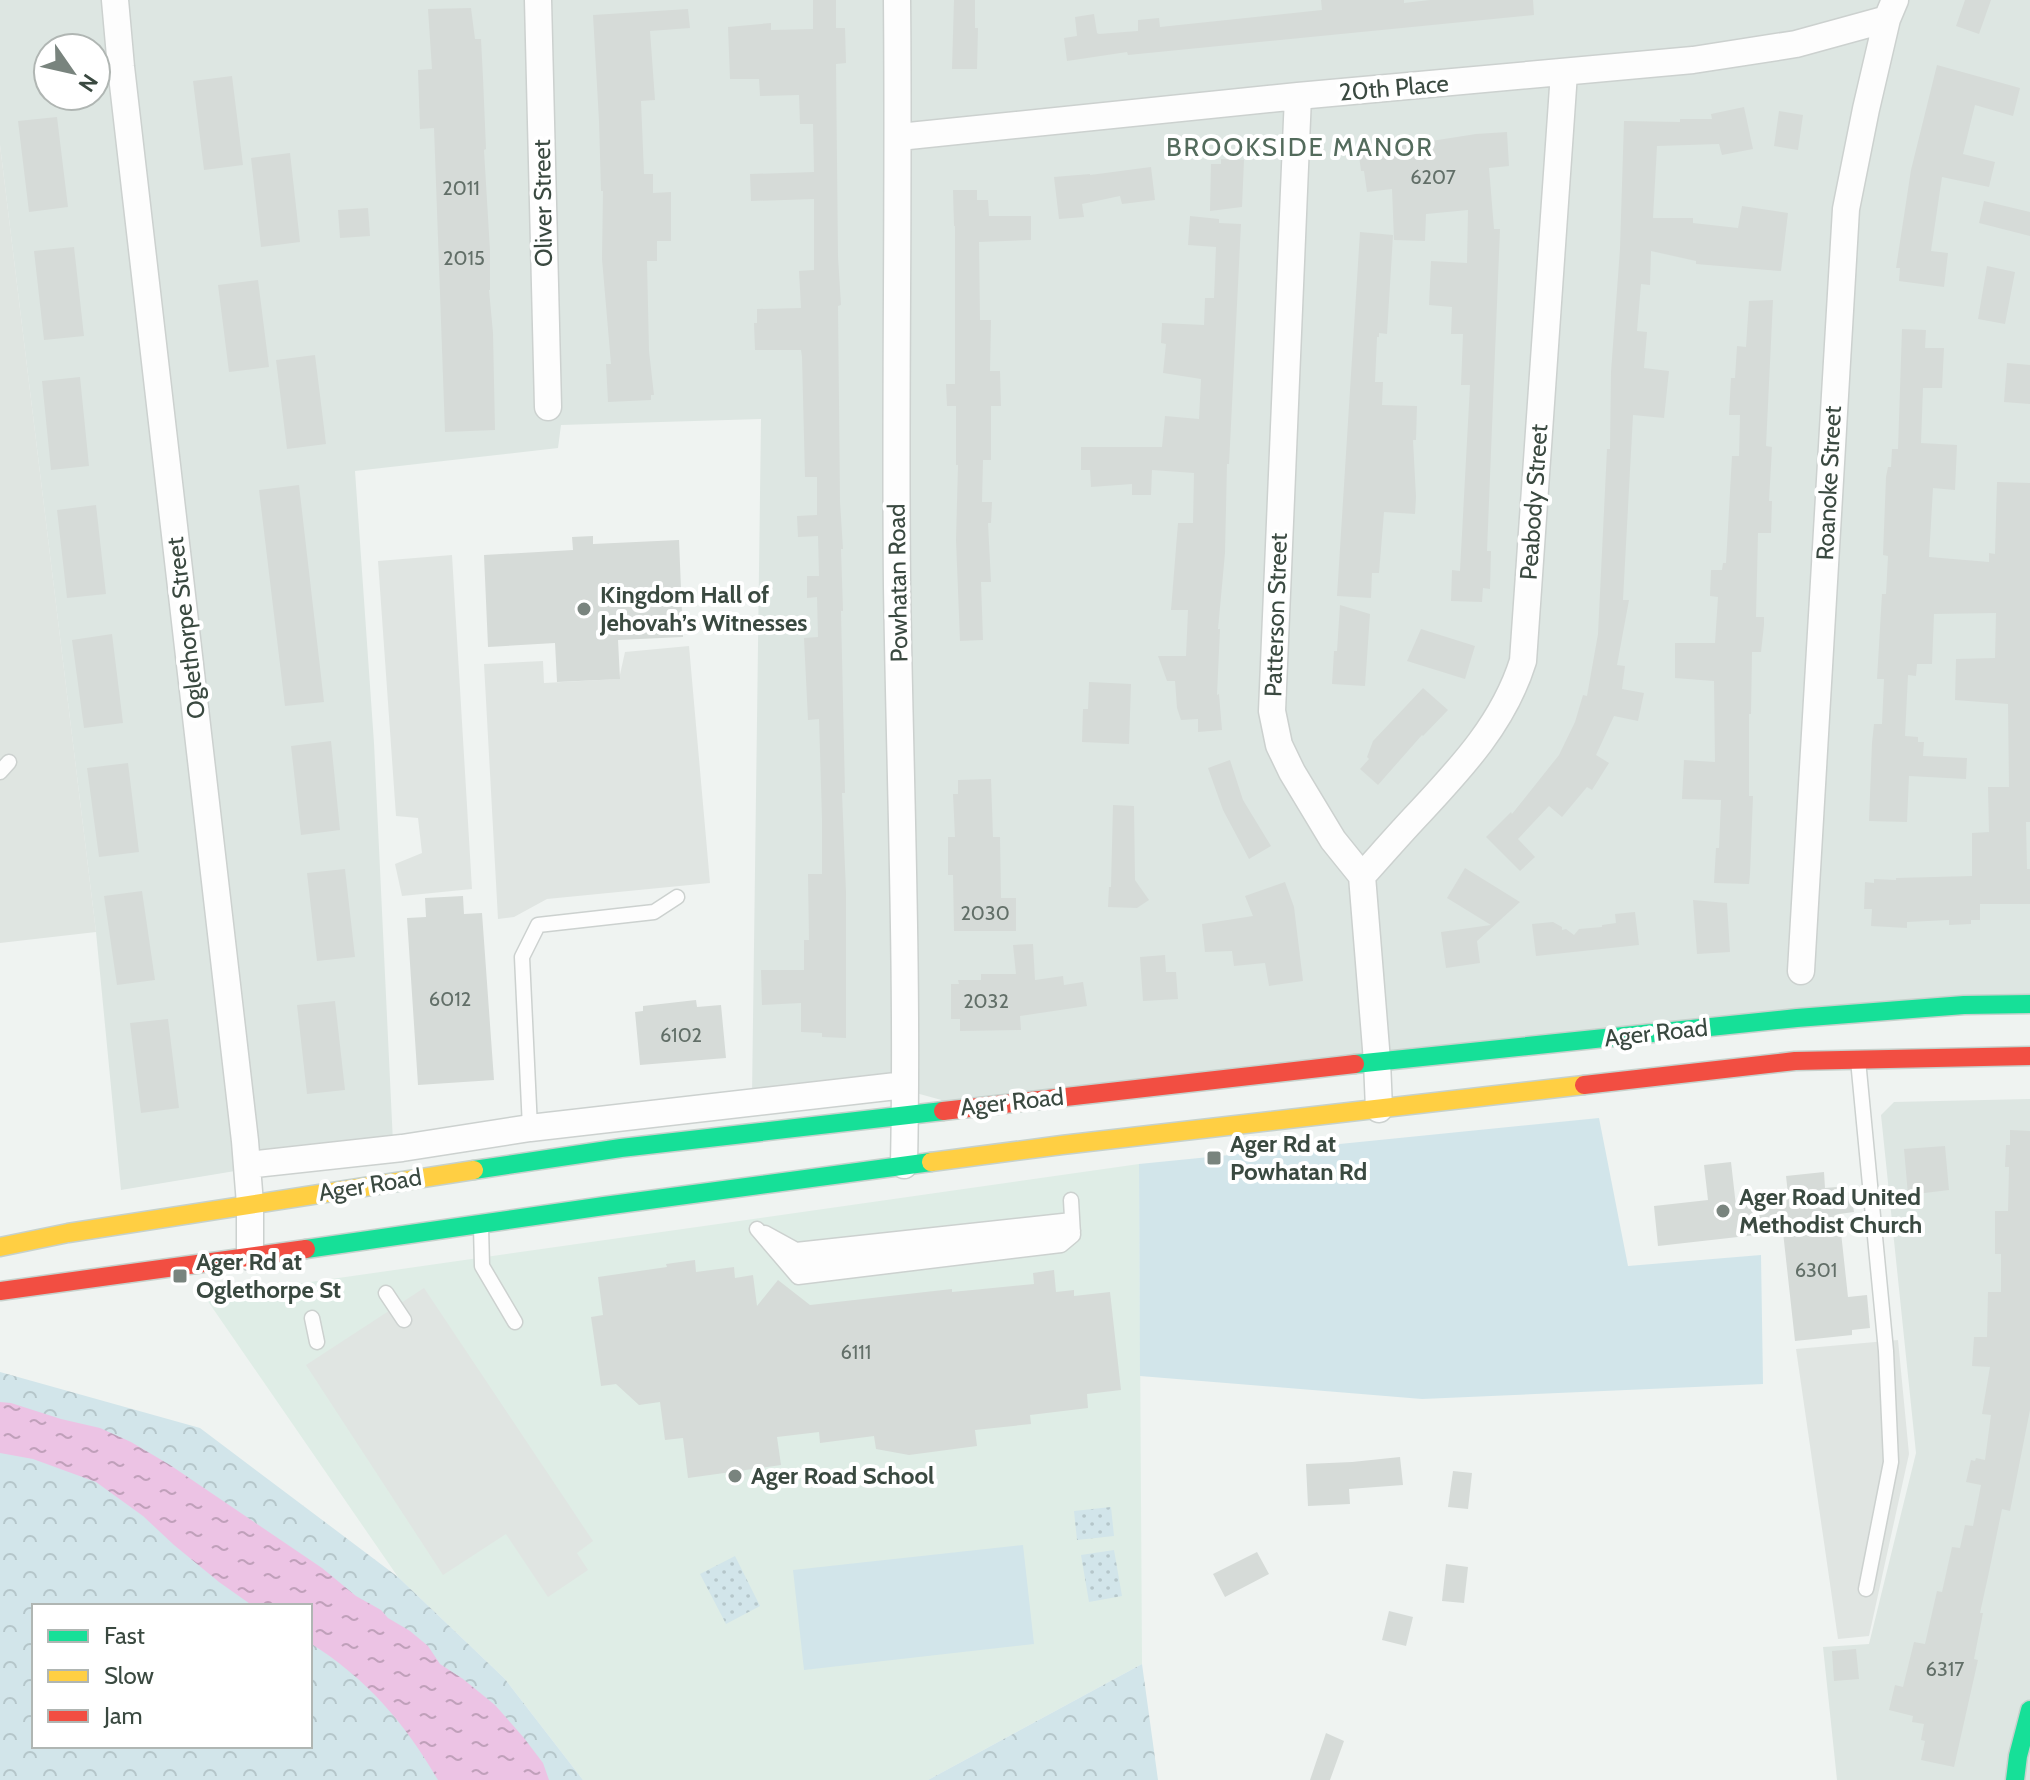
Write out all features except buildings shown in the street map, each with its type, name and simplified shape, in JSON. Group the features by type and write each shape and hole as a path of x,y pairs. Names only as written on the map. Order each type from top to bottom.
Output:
{"main road":[{"name":"Ager Road","path":"0,1247 68,1233 404,1179 621,1148 905,1114 1797,1018 1964,1005 2030,1004"},
{"name":"Ager Road","path":"0,1291 1046,1146 1795,1061 2030,1056"},
{"path":"2015,1780 2030,1710"}],"street":[{"name":"Oglethorpe Street","path":"115,0 247,1165 250,1257"},
{"name":"Oliver Street","path":"538,0 548,407"},
{"name":"Powhatan Road","path":"897,0 897,583 903,879 904,1165"},
{"name":"20th Place","path":"899,137 1680,61 1820,38 1891,10"},
{"name":"Roanoke Street","path":"1801,971 1846,209 1866,109 1891,10"},
{"name":"Peabody Street","path":"1362,876 1461,769 1487,735 1510,696 1523,661 1564,73"},
{"name":"Patterson Street","path":"1298,96 1272,711 1279,745 1292,772 1333,840 1362,876"},
{"path":"1362,876 1379,1109"},
{"name":"Ager Road","path":"247,1165 402,1148 530,1128 905,1085"}],"lane":[{"path":"530,1128 522,957 538,925 654,912 677,897"},
{"path":"1858,1060 1886,1351 1891,1462 1866,1589"},
{"path":"1071,1200 1073,1235 1061,1245 798,1277 757,1229 796,1250 1072,1226"},
{"path":"480,1224 482,1266 515,1322"},
{"path":"386,1293 404,1320"},
{"path":"312,1318 317,1342"}],"shaded area":[{"path":"0,0 2030,0 2030,996 945,1101 869,1080 752,1096 761,419 561,425 558,448 355,471 374,743 393,1143 121,1190 96,932 0,145"},
{"path":"0,145 96,932 0,943"},
{"path":"452,555 472,889 402,896 395,864 422,853 418,818 396,816 378,561"},
{"path":"689,646 710,883 547,899 514,917 498,919 484,664 543,661 544,683 619,679 625,652"},
{"path":"2030,1099 2030,1780 1837,1780 1823,1647 1869,1644 1916,1453 1881,1115 1894,1102"},
{"name":"Ager Road School","path":"1139,1164 1142,1664 928,1780 583,1780 505,1679 398,1577 205,1297"},
{"path":"424,1288 593,1541 577,1553 588,1570 548,1597 506,1534 443,1575 306,1365"},
{"path":"1898,1340 1909,1454 1869,1636 1838,1639 1796,1349"}],"green space":[{"path":"1599,1118 1628,1266 1761,1255 1763,1384 1422,1399 1140,1376 1139,1164"},
{"path":"0,1372 200,1428 398,1577 505,1679 583,1780 0,1780"},
{"path":"1111,1507 1114,1536 1077,1540 1074,1511"},
{"path":"1023,1545 1034,1644 804,1670 793,1570"},
{"path":"1114,1550 1122,1596 1089,1602 1081,1555"},
{"path":"735,1556 760,1606 726,1624 700,1574"},
{"path":"1142,1664 1158,1780 928,1780"}],"water":[{"path":"0,1402 100,1428 170,1465 410,1631 428,1646 440,1664 495,1705 543,1763 549,1780 438,1780 412,1739 383,1703 349,1671 312,1644 312,1604 250,1604 219,1582 143,1516 96,1482 33,1459 0,1453"}],"traffic: fast":[{"path":"1355,1064 1797,1018 1964,1005 2030,1004"},
{"path":"474,1170 621,1148 943,1111"},
{"path":"306,1249 931,1162"},
{"path":"2015,1780 2030,1710"}],"traffic: slow":[{"path":"931,1162 1584,1085"},
{"path":"0,1247 68,1233 474,1170"}],"traffic: jam":[{"path":"1584,1085 1795,1061 2030,1056"},
{"path":"943,1111 1355,1064"},
{"path":"0,1291 306,1249"}],"place":[{"name":"Kingdom Hall of Jehovah’s Witnesses","path":"584,609"},
{"name":"Ager Rd at Powhatan Rd","path":"1214,1158"},
{"name":"Ager Road United Methodist Church","path":"1723,1211"},
{"name":"Ager Rd at Oglethorpe St","path":"180,1276"},
{"name":"Ager Road School","path":"735,1476"}],"district":[{"name":"BROOKSIDE MANOR","path":"1300,147"}]}
